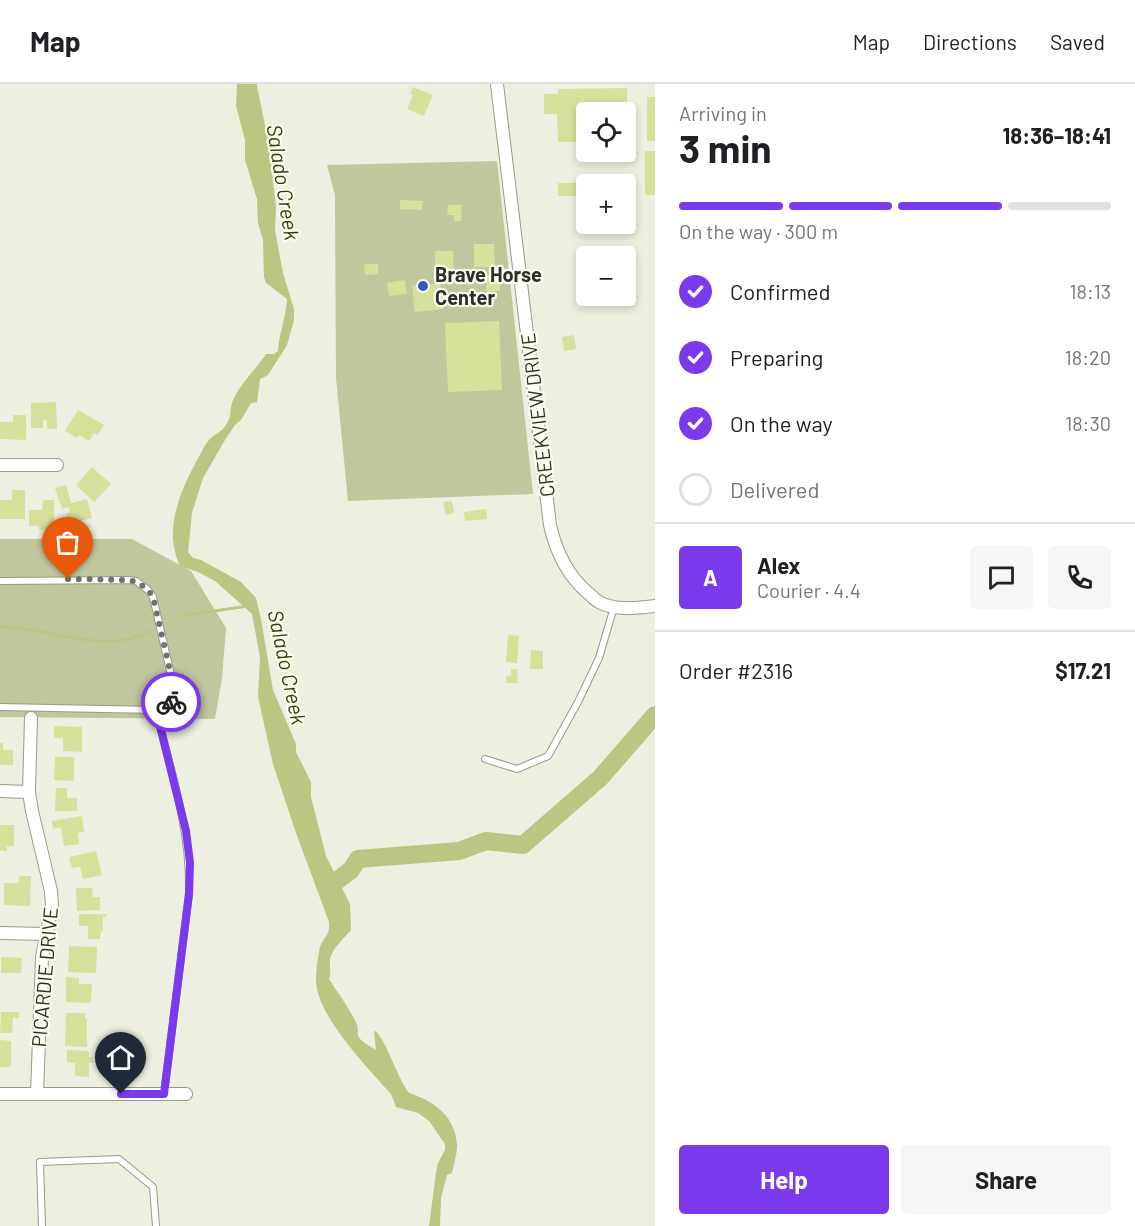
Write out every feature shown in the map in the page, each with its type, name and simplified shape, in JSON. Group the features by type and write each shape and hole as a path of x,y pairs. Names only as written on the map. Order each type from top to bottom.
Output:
{"street":[{"name":"CREEKVIEW DRIVE","path":"497,84 552,534 563,565 580,586 599,602 614,606 655,606"},
{"path":"0,465 57,465"},
{"name":"PICARDIE DRIVE","path":"31,718 29,792 51,891 52,906 46,934 39,997 37,1094"},
{"path":"0,791 29,792"},
{"path":"0,933 46,934"},
{"path":"0,1094 186,1094"}],"lane":[{"path":"0,581 113,579 136,581 153,597 174,688 173,699 162,709 156,710 0,707"},
{"path":"485,759 517,769 548,756 599,658 614,606"},
{"path":"156,710 186,831 190,863 189,894 164,1094"},
{"path":"42,1226 40,1162 119,1159 153,1188 156,1226"}],"shaded area":[{"path":"237,84 257,84 269,145 276,207 275,230 283,273 294,309 294,320 287,345 268,375 260,379 257,402 251,403 241,420 235,425 203,478 192,513 188,552 193,558 241,582 256,598 273,690 296,744 296,752 311,782 311,797 326,856 350,904 351,930 331,955 329,979 355,1020 360,1039 376,1050 374,1032 376,1031 409,1093 442,1111 453,1126 456,1135 457,1148 452,1173 447,1175 441,1198 440,1226 429,1226 436,1173 445,1144 429,1121 418,1113 396,1107 391,1094 333,1024 318,993 316,979 318,959 320,947 329,930 329,922 273,764 258,697 260,657 252,614 215,581 180,566 175,552 173,525 185,485 206,444 228,422 232,403 239,390 266,354 274,354 278,351 287,299 266,283 264,277 263,240 258,223 257,199 245,160 245,140 236,106"},
{"name":"Brave Horse Center","path":"497,161 533,494 348,501 336,378 335,195 327,165"},
{"path":"0,539 132,539 191,571 226,628 222,678 215,719 0,717"}],"building":[{"path":"413,87 433,95 424,116 407,109 413,95 410,94"},
{"path":"627,88 627,102 576,102 576,142 558,142 557,114 544,114 544,94 558,94 558,89"},
{"path":"647,97 655,97 655,141 647,141"},
{"path":"645,151 655,151 655,195 645,195"},
{"path":"558,183 576,183 576,196 558,196"},
{"path":"400,200 423,201 422,210 400,209"},
{"path":"448,205 462,205 461,221 454,221 454,215 447,215"},
{"path":"474,244 494,244 495,267 474,267"},
{"path":"435,251 453,251 454,274 436,275"},
{"path":"364,264 378,264 378,274 365,275"},
{"path":"500,274 500,291 486,291 486,275"},
{"path":"405,280 407,294 389,296 387,283"},
{"path":"440,283 443,309 415,312 412,286"},
{"path":"499,321 502,390 448,392 445,323"},
{"path":"574,335 576,349 564,351 562,337"},
{"path":"56,402 57,429 47,429 47,420 43,420 43,428 31,428 31,403"},
{"path":"78,410 104,425 98,435 94,433 89,441 79,435 77,438 65,431"},
{"path":"13,415 26,415 26,440 0,439 0,422 13,422"},
{"path":"92,467 111,484 94,502 76,485"},
{"path":"66,485 71,503 87,499 92,518 69,524 66,514 70,512 69,507 62,509 55,488"},
{"path":"12,490 25,490 25,519 0,519 0,500 12,500"},
{"path":"43,500 54,500 54,530 39,530 39,526 29,526 29,510 42,510"},
{"path":"452,501 454,513 446,515 443,502"},
{"path":"486,509 487,519 465,521 464,512"},
{"path":"508,635 519,636 517,663 506,662"},
{"path":"531,650 543,651 543,669 530,669"},
{"path":"511,669 517,669 518,683 506,683 506,676 511,676"},
{"path":"54,726 82,727 82,752 63,751 63,738 54,738"},
{"path":"0,743 3,743 3,750 13,750 13,765 0,765"},
{"path":"55,757 74,757 74,781 54,780"},
{"path":"56,788 67,788 67,798 77,798 77,811 55,811"},
{"path":"82,816 84,832 78,833 79,844 64,846 61,827 53,829 52,821"},
{"path":"0,825 14,825 14,846 7,846 7,851 0,850"},
{"path":"96,851 102,875 83,879 80,867 72,868 69,857"},
{"path":"19,876 31,876 30,906 4,905 4,883 19,883"},
{"path":"76,888 92,888 93,897 100,897 100,910 77,911"},
{"path":"79,914 106,914 106,917 103,917 103,931 101,931 100,939 88,939 88,926 79,926"},
{"path":"69,946 97,947 96,973 68,972"},
{"path":"1,957 22,958 21,973 1,973"},
{"path":"66,977 79,978 79,984 92,984 91,1003 66,1002"},
{"path":"1,1012 19,1012 19,1018 13,1018 12,1033 0,1033"},
{"path":"66,1013 85,1013 87,1047 65,1046"},
{"path":"0,1040 11,1041 11,1067 0,1067"},
{"path":"67,1050 89,1051 89,1057 93,1057 93,1063 89,1063 89,1077 75,1076 75,1063 67,1062"}],"waterway":[{"path":"181,616 248,606"},
{"path":"0,627 20,628 94,641 132,638 151,631"},
{"path":"330,886 351,870 358,859 459,851 486,841 523,845 600,778 655,715"}],"way so far":[{"path":"68,579 129,580 136,581 148,590 153,597 174,688 171,702"}],"place":[{"name":"Brave Horse Center","path":"423,286"}],"route":[{"path":"121,1094 164,1094 189,894 190,863 186,831 156,710 162,709 171,702"}],"water label":[{"name":"Salado Creek","path":"284,182"},
{"name":"Salado Creek","path":"288,667"}]}
